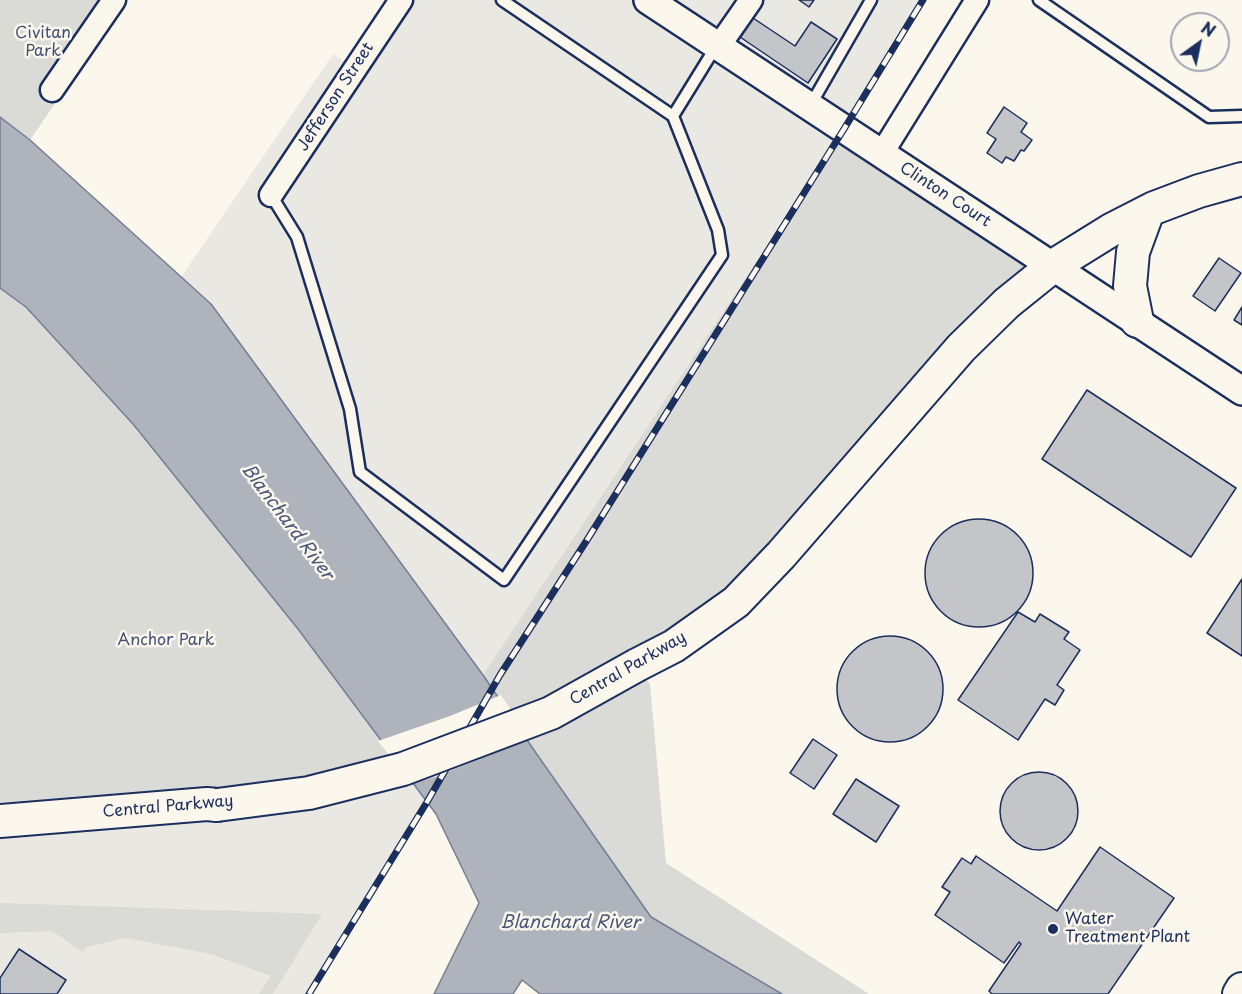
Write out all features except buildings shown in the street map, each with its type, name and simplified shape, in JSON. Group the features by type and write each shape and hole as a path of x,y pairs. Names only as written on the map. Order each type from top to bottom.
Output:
{"main road":[{"name":"Central Parkway","path":"0,821 217,804 309,793 403,769 551,713 674,646 736,602 781,555 961,348 1006,303 1053,266 1111,230 1148,211 1199,191 1242,179"},
{"path":"1137,321 1130,286 1133,252 1148,211"},
{"path":"1239,994 1242,989"}],"street":[{"path":"52,90 114,0"},
{"name":"Jefferson Street","path":"271,195 401,0"},
{"name":"Clinton Court","path":"648,0 1242,391"},
{"path":"719,46 751,0"},
{"path":"882,153 977,0"}],"lane":[{"path":"271,195 297,237 350,409 360,472 504,580 722,255 718,230 673,116 502,0"},
{"path":"810,106 871,0"},
{"path":"1039,0 1209,117 1242,116"},
{"path":"673,116 710,56 719,46"}],"shaded area":[{"path":"401,0 923,0 844,129 483,675 211,304 181,277 333,54 355,68"},
{"name":"Anchor Park","path":"0,290 298,629 427,802 309,994 0,994"}],"green space":[{"name":"Civitan Park","path":"0,0 120,0 63,92 30,140 0,117"},
{"path":"844,129 1053,266 781,555 637,665 650,684 666,863 869,994 782,994 651,918 483,675"},
{"name":"Anchor Park","path":"0,211 403,769 0,821"},
{"path":"0,903 322,914 273,994 259,994 271,976 211,954 126,938 86,947 83,952 52,931 0,933"}],"water":[{"name":"Blanchard River","path":"0,117 30,140 211,304 483,675 651,917 782,994 540,994 522,980 513,994 434,994 479,903 436,814 298,629 133,424 26,307 0,288"}],"pier":[{"path":"501,695 530,739 435,777 411,784 378,741 450,716"}],"railway":[{"path":"309,994 427,802 500,675 587,540 923,0"}],"place":[{"name":"Water Treatment Plant","path":"1053,929"}]}
